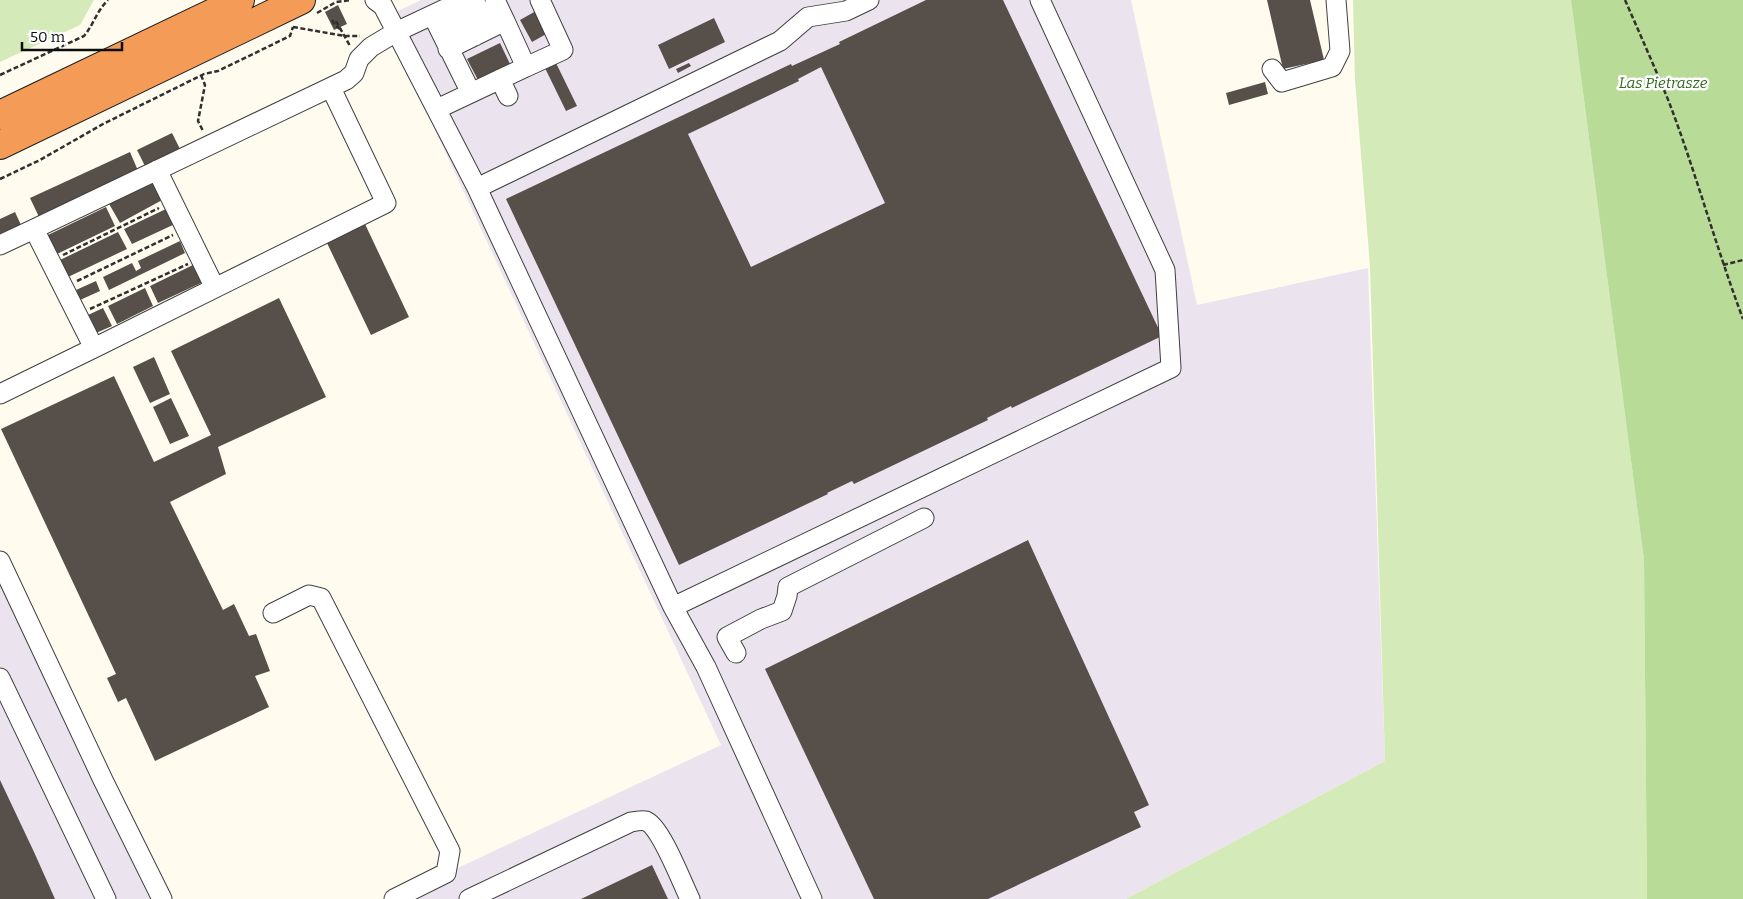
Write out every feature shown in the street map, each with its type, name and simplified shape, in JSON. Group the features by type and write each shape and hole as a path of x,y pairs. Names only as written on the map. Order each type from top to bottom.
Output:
{"highway":[{"path":"0,115 240,0"},
{"path":"0,145 305,12"}],"street":[{"path":"471,93 476,35 494,0"},
{"path":"436,109 471,93 504,88 526,67 563,50 540,0"},
{"path":"477,188 780,41 808,17 846,11 869,0"},
{"path":"673,608 1171,368 1166,270 1040,0"},
{"path":"1272,68 1282,82 1332,67 1340,51 1336,0"},
{"path":"380,2 477,188 673,608 706,667 812,899"},
{"path":"455,5 476,35"},
{"path":"455,5 476,35 526,67"},
{"path":"0,244 331,88 354,73 359,59 371,47 396,32 455,5"},
{"path":"0,394 386,203 331,88"},
{"path":"157,170 215,288"},
{"path":"34,229 94,348"},
{"path":"736,653 727,637 761,619 782,611 788,596 788,587 924,518"},
{"path":"0,561 103,780 162,899"},
{"path":"273,612 309,595 321,598 450,851 446,873 394,899"},
{"path":"0,678 106,899"},
{"path":"469,899 631,822 645,820 654,826 658,833 690,899"}],"path":[{"path":"0,75 84,36 90,29 98,10 108,0"},
{"path":"0,179 40,160 103,124 203,74 218,71 290,36 293,27 305,12 336,2 351,0"},
{"path":"1625,0 1669,102 1723,265 1743,319"},
{"path":"293,27 345,36 334,21"},
{"path":"203,74 205,85 198,121 210,145"},
{"path":"50,261 172,201"},
{"path":"63,287 186,229"},
{"path":"77,315 200,258"},
{"path":"1723,265 1743,260"}],"shaded area":[{"path":"421,0 1131,0 1197,305 1368,268 1385,761 1126,899 391,899 721,745 383,18"},
{"path":"0,560 157,899 0,899"}],"green space":[{"path":"0,0 94,0 80,25 0,62"},
{"path":"1353,0 1571,0 1644,560 1647,899 1126,899 1385,761 1370,266 1355,80"},
{"name":"Las Pietrasze","path":"1571,0 1743,0 1743,899 1647,899 1644,560"}],"building":[{"path":"926,0 1003,0 1162,336 1012,408 1011,406 987,418 988,420 854,484 852,481 679,565 506,199 791,64 792,66 840,44 839,42","holes":["821,67 885,203 751,267 688,134 799,81 798,79"]},
{"path":"1267,0 1310,0 1324,60 1283,69"},
{"path":"338,5 347,24 334,30 325,12"},
{"path":"536,11 548,33 532,42 520,20"},
{"path":"714,18 725,42 669,69 658,45"},
{"path":"500,43 510,64 478,80 467,59"},
{"path":"556,63 577,106 566,111 545,68"},
{"path":"689,63 691,66 678,73 676,69"},
{"path":"1265,82 1268,94 1229,105 1226,93"},
{"path":"172,133 181,151 146,168 137,150"},
{"path":"130,152 139,173 40,219 30,198"},
{"path":"154,181 164,199 120,223 108,202 116,197 118,200"},
{"path":"106,207 115,226 57,254 48,235"},
{"path":"168,208 175,224 132,244 124,229"},
{"path":"15,212 21,225 0,234 0,219"},
{"path":"365,224 409,317 371,335 327,243"},
{"path":"118,232 127,249 68,277 60,260"},
{"path":"180,241 185,253 109,290 103,277 132,263 136,271 141,268 138,261"},
{"path":"195,264 203,282 158,303 150,286"},
{"path":"96,281 100,291 80,300 76,290"},
{"path":"145,288 153,306 117,324 108,306"},
{"path":"279,298 326,397 218,447 226,474 170,502 223,610 234,604 249,636 256,634 270,671 255,676 269,707 155,761 126,698 118,702 107,678 116,674 1,429 114,376 154,462 211,435 171,351"},
{"path":"103,308 112,326 96,333 88,315"},
{"path":"154,357 170,394 150,403 133,367"},
{"path":"171,398 189,436 170,444 153,407"},
{"path":"1028,540 1149,805 1134,812 1141,827 988,899 874,899 765,669"},
{"path":"0,780 34,852 55,899 0,899"},
{"path":"652,865 668,899 581,899"}]}
